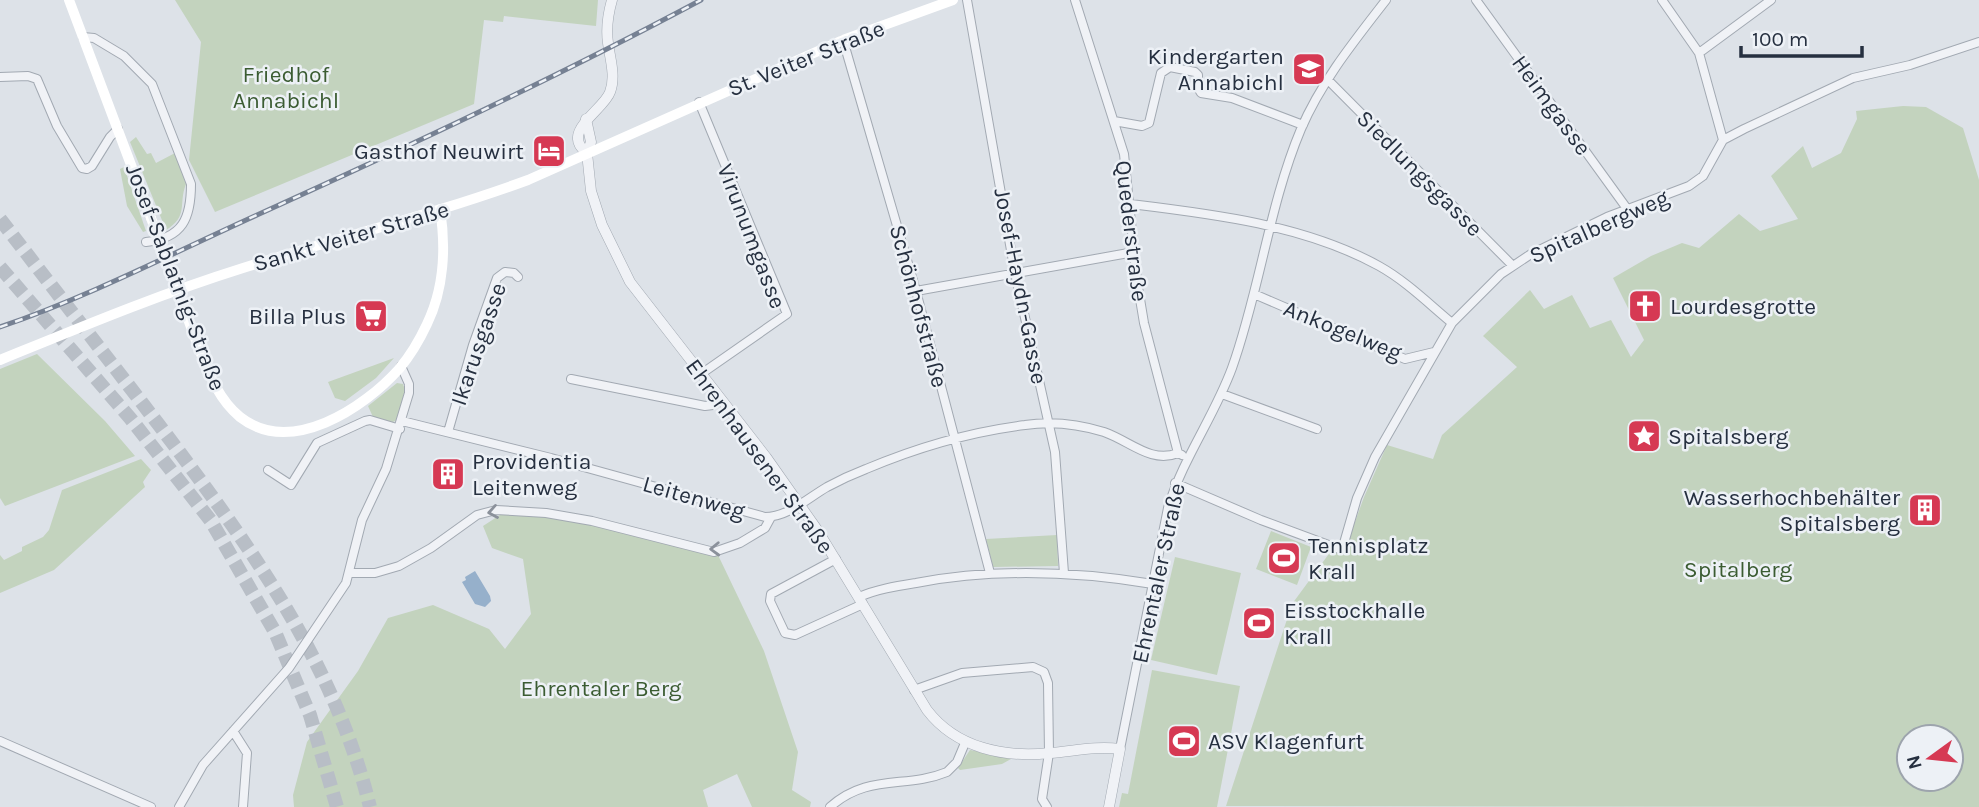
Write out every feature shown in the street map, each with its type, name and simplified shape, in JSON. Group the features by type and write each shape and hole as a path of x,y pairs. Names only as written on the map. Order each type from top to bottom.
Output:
{"main road":[{"name":"Josef-Sablatnig-Straße","path":"69,0 199,349 219,394 240,416 260,427 288,431 319,424 356,406 401,366 428,322 437,293 443,261 440,209"},
{"name":"St. Veiter Straße","path":"699,102 843,40 953,0"},
{"name":"Sankt Veiter Straße","path":"0,360 72,329 166,294 528,180 699,102"}],"street":[{"name":"Ehrenhausener Straße","path":"612,0 607,36 612,84 606,100 586,118 591,142 587,153 591,191 602,225 622,268 639,295 721,399 799,505 836,559 936,722 965,743"},
{"name":"Josef-Haydn-Gasse","path":"967,0 1014,273 1055,452 1064,573"},
{"name":"Quederstraße","path":"1075,0 1124,154 1144,323 1178,453"},
{"name":"Ehrentaler Straße","path":"1121,749 1175,482 1222,394 1232,368 1289,161 1303,125 1328,80 1386,0"},
{"name":"Heimgasse","path":"1476,0 1628,210"},
{"path":"1662,0 1699,53 1723,140 1853,78 1910,65 1979,42"},
{"path":"1699,53 1771,0"},
{"path":"83,37 94,37 124,56 152,84 191,184 191,200 184,225 169,235 146,242"},
{"name":"Schönhofstraße","path":"843,40 916,291 990,573"},
{"path":"1114,121 1143,126 1149,124 1161,73 1170,67 1195,72 1201,93 1232,98 1303,125"},
{"path":"0,77 28,76 37,79 62,136 82,168 92,166 110,136 118,129"},
{"name":"Siedlungsgasse","path":"1328,80 1513,265"},
{"name":"Virunumgasse","path":"699,102 787,314 701,374"},
{"name":"Spitalbergweg","path":"1175,482 1292,533 1342,550 1357,498 1371,467 1452,323 1513,265 1569,234 1677,192 1703,176 1723,140"},
{"path":"1130,204 1198,212 1272,226 1355,254 1382,267 1452,323"},
{"path":"916,291 1134,252"},
{"name":"Ikarusgasse","path":"448,432 473,345 497,278 505,272 519,277"},
{"name":"Ankogelweg","path":"1254,294 1405,359 1434,352"},
{"path":"179,807 203,765 289,668 346,583 362,520 386,469 401,425 409,384 401,366"},
{"path":"571,379 705,406 713,405 721,399"},
{"path":"1222,394 1317,429"},
{"name":"Leitenweg","path":"268,470 291,485 317,443 370,420 448,432 771,517 864,470 925,445 996,429 1049,423 1071,424 1103,432 1154,456 1163,458 1178,453"},
{"path":"1178,453 1188,458"},
{"path":"349,573 375,573 400,566 431,548 477,515 496,510 546,513 593,521 714,552 731,548 757,533 765,528 771,517"},
{"path":"836,559 771,594 770,601 785,633 795,635 877,590 933,580 990,573 1064,573 1153,584"},
{"path":"914,690 962,673 1039,669 1047,677 1048,683 1049,753 1042,795 1047,807"},
{"path":"233,731 247,752 243,807"},
{"path":"0,741 151,807"},
{"path":"830,807 859,788 947,772 957,762 965,743 1006,752 1049,753 1098,747 1121,749 1109,807"}],"green space":[{"name":"Friedhof Annabichl","path":"175,0 598,0 596,26 504,16 503,22 484,20 474,104 215,212 189,160 201,42"},
{"name":"Spitalberg","path":"1903,106 1926,107 1963,128 1979,180 1979,807 1226,806 1292,604 1331,551 1343,555 1387,445 1433,459 1442,435 1517,367 1483,336 1530,290 1544,309 1572,295 1590,328 1611,320 1631,357 1644,340 1613,278 1651,256 1682,243 1699,248 1739,214 1760,231 1798,219 1771,176 1803,146 1812,168 1841,153 1857,119 1856,111"},
{"path":"136,137 147,154 151,153 156,163 175,153 186,184 178,220 166,230 130,142"},
{"path":"124,167 146,231 143,232 127,206 120,169"},
{"path":"37,354 105,421 135,456 5,506 0,498 0,369"},
{"path":"394,358 376,378 345,401 335,398 328,382"},
{"path":"397,383 403,384 405,390 397,420 391,423 373,417 368,406"},
{"path":"141,459 151,470 143,482 145,487 54,570 0,593 0,555 4,560 43,537 49,530 62,490"},
{"name":"Ehrentaler Berg","path":"500,515 544,515 575,520 718,555 764,651 798,752 792,790 811,802 810,807 752,807 737,774 703,790 708,807 294,807 293,795 307,742 358,671 388,618 433,605 489,629 505,649 531,614 523,559 492,548 483,526"},
{"name":"Tennisplatz Krall","path":"1271,531 1311,547 1297,585 1256,569"},
{"path":"1057,535 1058,566 993,567 986,539"},
{"path":"1175,557 1241,573 1217,675 1151,660"},
{"name":"ASV Klagenfurt","path":"1152,670 1240,686 1217,807 1119,807 1122,793 1128,794"},
{"path":"970,750 1011,759 1002,764 960,770 958,768"}],"water":[{"path":"475,571 490,596 491,601 485,607 475,604 462,582"}],"tunnel":[{"path":"0,219 159,425 255,559 311,653 334,702 370,807"},
{"path":"0,267 130,418 211,521 275,632 310,715 337,807"}],"railway":[{"path":"0,327 98,288 369,164 536,84 701,0"}],"place":[{"name":"Kindergarten Annabichl","path":"1309,69"},
{"name":"Gasthof Neuwirt","path":"549,151"},
{"name":"Lourdesgrotte","path":"1645,306"},
{"name":"Billa Plus","path":"371,316"},
{"name":"Spitalsberg","path":"1644,436"},
{"name":"Providentia Leitenweg","path":"448,474"},
{"name":"Wasserhochbehälter Spitalsberg","path":"1925,510"},
{"name":"Tennisplatz Krall","path":"1284,558"},
{"name":"Eisstockhalle Krall","path":"1259,623"},
{"name":"ASV Klagenfurt","path":"1184,741"}]}
